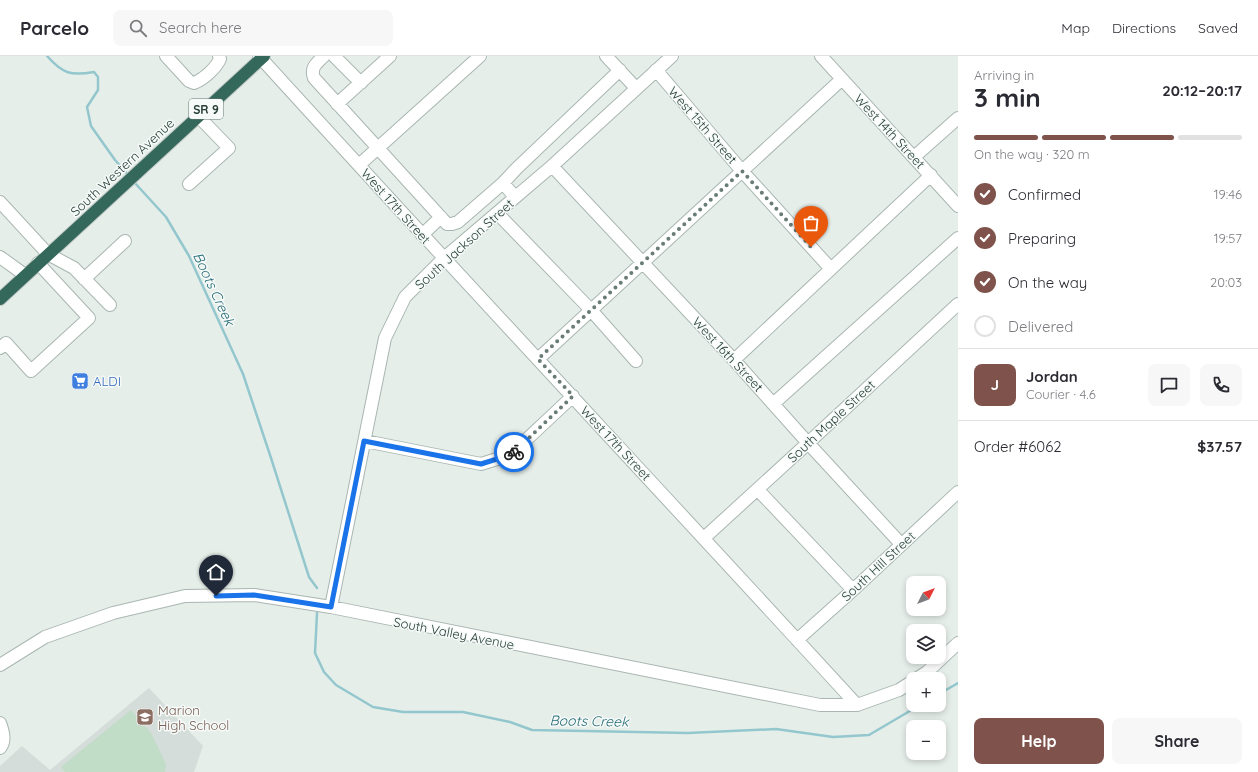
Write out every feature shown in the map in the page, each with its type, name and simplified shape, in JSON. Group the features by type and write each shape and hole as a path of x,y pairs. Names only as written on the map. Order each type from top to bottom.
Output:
{"highway":[{"name":"South Western Avenue","path":"0,299 261,57"}],"street":[{"path":"166,56 189,81 194,83 199,81 218,64 220,59 219,56"},
{"path":"324,56 313,68 312,72 314,78 447,224 458,222 503,183 620,70"},
{"path":"334,56 360,83"},
{"path":"337,104 390,56"},
{"path":"359,165 480,56"},
{"path":"606,56 636,88"},
{"name":"South Jackson Street","path":"331,607 385,338 405,297 444,258 552,166 672,56"},
{"name":"West 14th Street","path":"821,56 958,206"},
{"name":"West 17th Street","path":"261,57 422,235 573,396 857,705"},
{"name":"West 15th Street","path":"656,70 742,171 831,269"},
{"path":"538,359 842,79"},
{"path":"189,184 228,148 198,116"},
{"path":"914,157 958,118"},
{"name":"West 16th Street","path":"552,166 734,360 901,544"},
{"path":"734,360 931,175"},
{"path":"503,183 515,198"},
{"path":"0,202 48,254 74,268 110,305"},
{"path":"497,213 591,310 636,361"},
{"path":"422,235 441,217"},
{"path":"773,404 958,238"},
{"path":"84,278 125,241"},
{"path":"0,257 25,276"},
{"path":"0,348 6,343 31,371 89,318 38,263"},
{"name":"South Maple Street","path":"704,538 758,490 958,304"},
{"path":"364,441 481,464 510,455 573,396"},
{"path":"758,490 853,590"},
{"name":"South Hill Street","path":"798,640 958,492"},
{"name":"South Valley Avenue","path":"0,666 45,637 113,613 185,596 254,595 331,607 820,705 857,705 899,690 906,686"},
{"path":"927,672 958,643"},
{"path":"0,723 3,730 3,744 0,748"}],"shaded area":[{"name":"Marion High School","path":"149,688 203,746 194,772 0,772 0,766 22,746 50,770"}],"green space":[{"path":"131,710 151,733 166,764 165,772 65,772 61,767"}],"waterway":[{"name":"Boots Creek","path":"47,56 63,70 79,74 94,72 98,77 98,90 87,107 91,126 115,160 129,176"},
{"name":"Boots Creek","path":"134,182 166,217 189,256 243,374 309,577 317,588"},
{"name":"Boots Creek","path":"317,613 315,653 324,672 336,685 373,707 403,712 463,712 510,722 532,730 688,733 776,729 833,737 869,735 908,712"},
{"name":"Boots Creek","path":"946,690 958,683"}],"way so far":[{"path":"514,452 573,396 538,359 742,171 811,247"}],"place":[{"name":"ALDI","path":"80,381"},
{"name":"Marion High School","path":"145,717"}],"route":[{"path":"216,596 254,595 331,607 364,441 481,464 510,455 514,452"}]}
